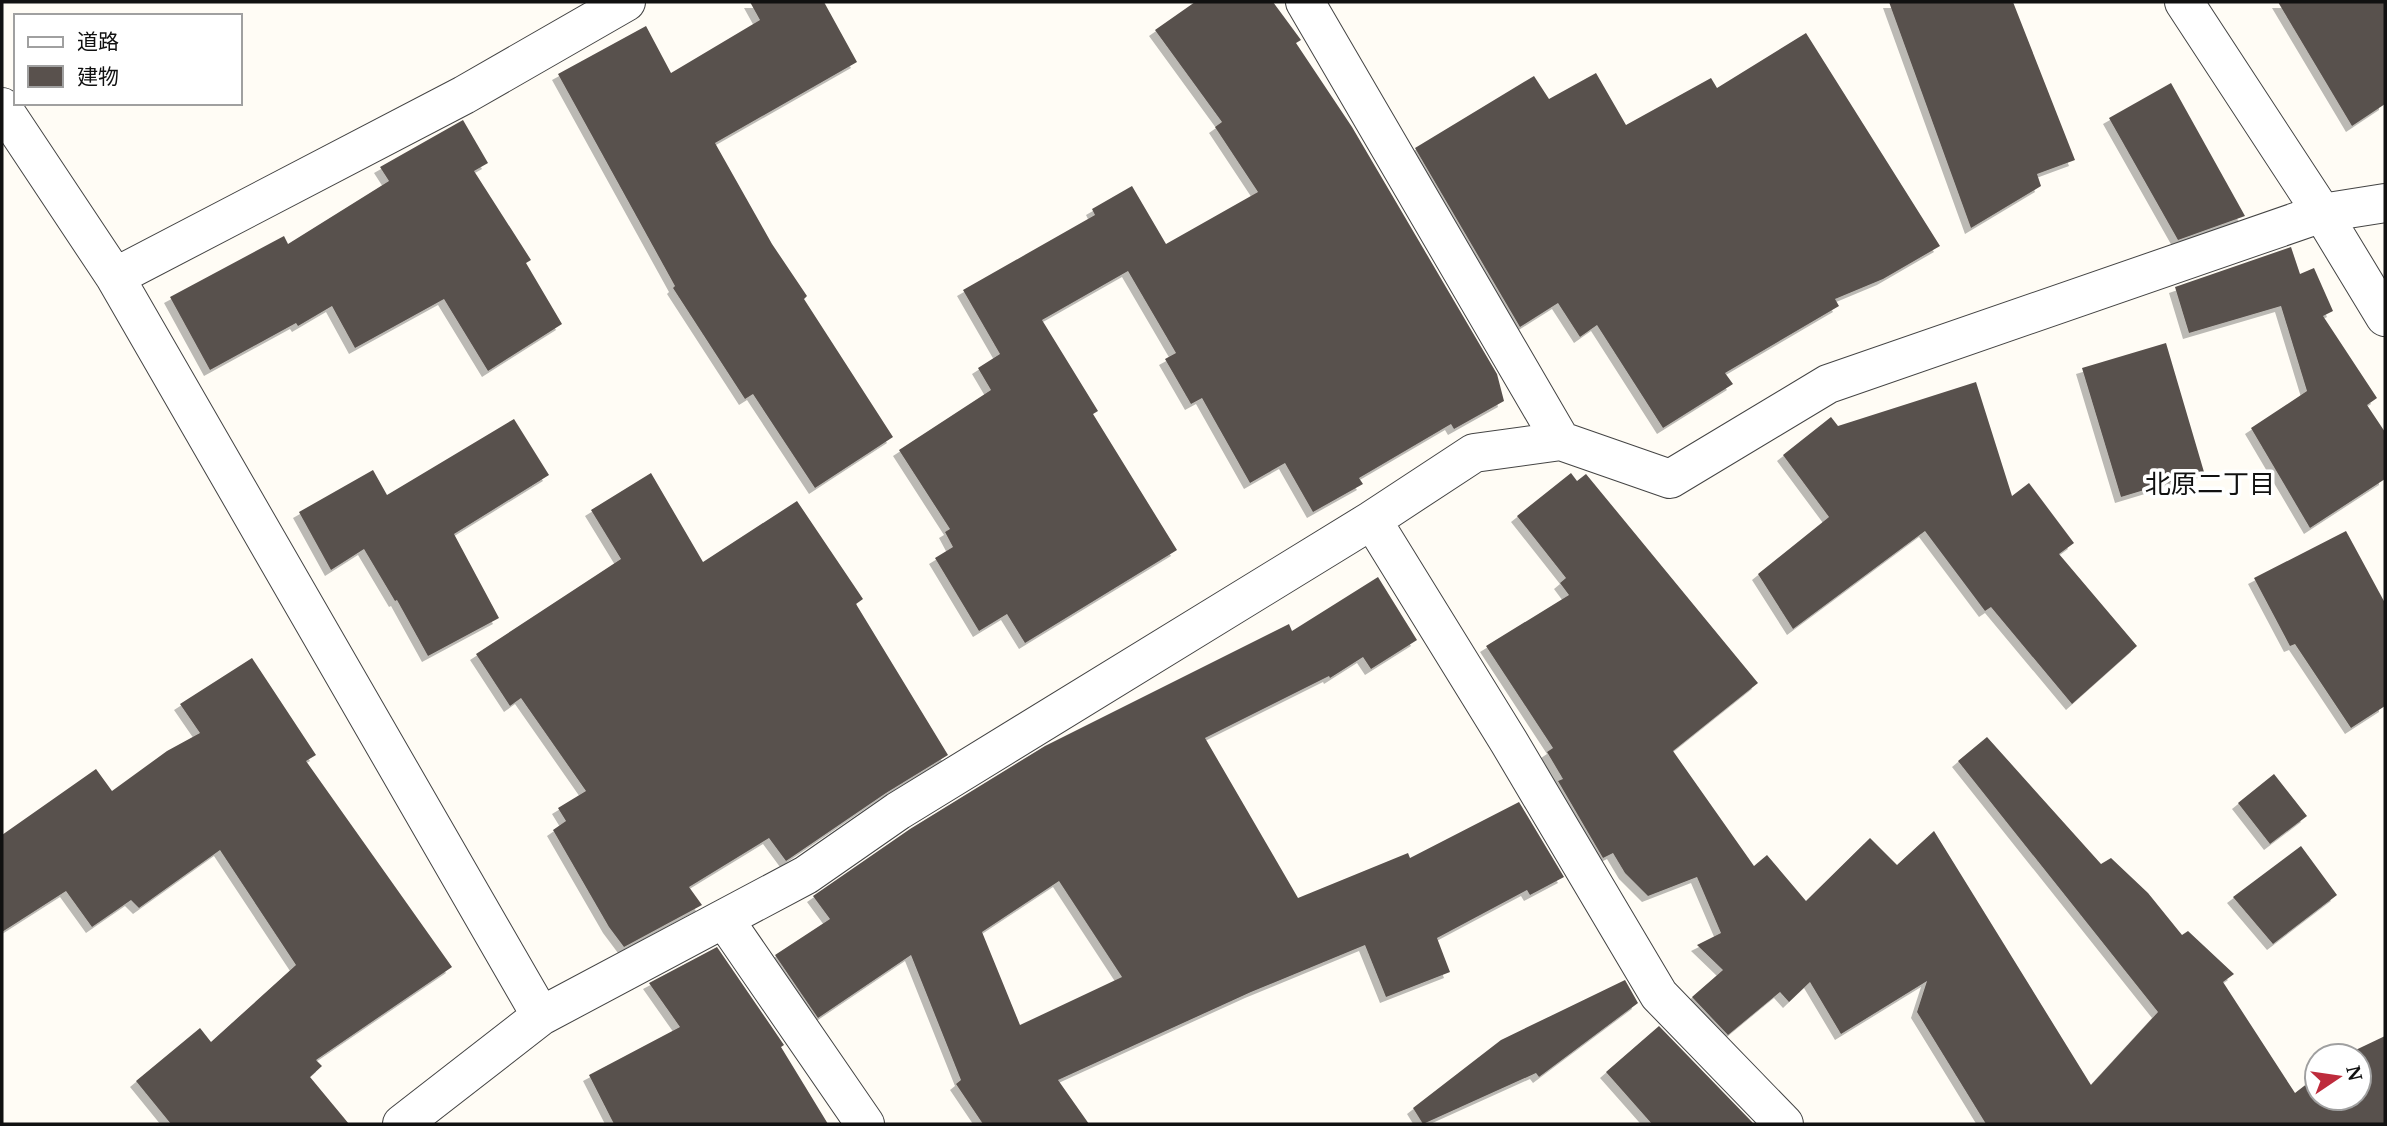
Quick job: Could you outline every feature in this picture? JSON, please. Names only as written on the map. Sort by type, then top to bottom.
[{"type":"street","points":[[115,277],[464,95],[626,2]]},
{"type":"street","points":[[1305,2],[1561,441]]},
{"type":"street","points":[[2184,2],[2322,212],[2385,317]]},
{"type":"street","points":[[2,107],[115,277],[541,1016]]},
{"type":"street","points":[[402,1124],[541,1016],[806,875],[898,811],[1372,520],[1474,453],[1561,441],[1670,479],[1828,384],[2322,212],[2385,204]]},
{"type":"street","points":[[1372,520],[1509,741],[1659,995],[1784,1124]]},
{"type":"street","points":[[724,919],[865,1124]]},
{"type":"building","points":[[750,2],[824,2],[857,62],[715,143],[772,244],[807,296],[804,299],[893,437],[815,488],[753,394],[745,399],[673,288],[675,286],[558,74],[646,26],[671,73],[760,20]]},
{"type":"building","points":[[1195,2],[1273,2],[1301,40],[1296,43],[1352,127],[1497,374],[1504,401],[1454,429],[1451,424],[1359,478],[1363,484],[1313,512],[1285,463],[1250,483],[1202,398],[1191,404],[1165,359],[1176,353],[1128,271],[1042,320],[1098,411],[1093,414],[1177,550],[1025,643],[1007,614],[979,631],[935,558],[953,547],[945,532],[950,529],[899,450],[991,390],[978,368],[1000,354],[963,290],[1095,215],[1092,209],[1132,186],[1166,244],[1258,192],[1215,127],[1222,122],[1155,30]]},
{"type":"building","points":[[1889,2],[2013,2],[2075,160],[2037,174],[2041,186],[1971,228]]},
{"type":"building","points":[[2278,2],[2385,2],[2385,104],[2352,126]]},
{"type":"building","points":[[1806,33],[1940,246],[1883,279],[1835,299],[1839,306],[1725,373],[1733,384],[1663,428],[1597,325],[1580,337],[1558,303],[1520,327],[1415,148],[1534,76],[1549,99],[1596,73],[1626,125],[1711,78],[1717,88]]},
{"type":"building","points":[[2171,83],[2245,216],[2178,240],[2109,118]]},
{"type":"building","points":[[463,120],[488,163],[474,171],[531,260],[526,263],[562,324],[488,371],[444,299],[355,348],[332,306],[210,370],[170,297],[284,236],[288,244],[389,181],[380,167]]},
{"type":"building","points":[[2291,247],[2300,274],[2314,268],[2333,311],[2323,316],[2377,398],[2367,405],[2385,432],[2385,479],[2310,528],[2251,428],[2307,391],[2281,306],[2189,333],[2175,287]]},
{"type":"building","points":[[2166,343],[2204,472],[2121,497],[2082,368]]},
{"type":"building","points":[[1976,382],[2012,496],[2029,483],[2074,543],[2059,554],[2137,646],[2072,704],[1991,607],[1985,611],[1925,531],[1793,629],[1758,574],[1829,517],[1783,455],[1831,417],[1838,426]]},
{"type":"building","points":[[514,419],[549,475],[454,534],[499,618],[428,656],[397,600],[395,601],[364,549],[331,570],[299,512],[373,470],[387,495]]},
{"type":"building","points":[[651,473],[703,562],[797,501],[863,599],[856,604],[948,755],[886,793],[786,861],[769,838],[689,887],[702,905],[624,947],[609,927],[553,830],[566,821],[558,808],[586,791],[521,698],[510,706],[476,654],[621,559],[591,510]]},
{"type":"building","points":[[1571,473],[1577,481],[1586,474],[1758,683],[1673,751],[1754,866],[1767,855],[1806,901],[1870,838],[1897,865],[1934,831],[2091,1085],[2158,1012],[1958,761],[1987,737],[2101,864],[2111,858],[2148,893],[2182,935],[2188,931],[2234,974],[2223,982],[2295,1093],[2303,1087],[2303,1112],[2373,1112],[2372,1042],[2385,1036],[2385,1124],[1986,1124],[1917,1012],[1927,981],[1841,1034],[1810,982],[1789,1002],[1780,992],[1728,1035],[1692,997],[1723,970],[1697,945],[1721,933],[1697,877],[1648,896],[1625,873],[1613,853],[1603,858],[1558,781],[1563,779],[1547,752],[1553,748],[1486,646],[1569,595],[1560,583],[1566,578],[1517,516]]},
{"type":"building","points":[[2346,531],[2385,603],[2385,706],[2351,728],[2295,644],[2290,646],[2254,578]]},
{"type":"building","points":[[1378,577],[1417,640],[1371,669],[1363,657],[1330,678],[1329,676],[1205,738],[1298,898],[1408,853],[1410,858],[1519,802],[1564,877],[1530,895],[1527,890],[1437,938],[1450,972],[1386,997],[1365,945],[1251,992],[1058,1080],[1089,1124],[983,1124],[956,1084],[961,1080],[911,955],[818,1018],[775,955],[830,919],[813,896],[910,829],[1045,746],[1289,624],[1292,631]],"holes":[[[1059,881],[1122,977],[1020,1025],[982,932]]]},
{"type":"building","points":[[252,658],[316,755],[306,761],[452,967],[316,1060],[322,1066],[310,1077],[349,1124],[171,1124],[136,1081],[200,1028],[211,1042],[296,965],[220,850],[139,908],[131,900],[92,927],[66,891],[2,932],[2,835],[96,769],[112,791],[167,751],[200,733],[180,704]]},
{"type":"building","points":[[2274,774],[2307,816],[2270,844],[2238,803]]},
{"type":"building","points":[[2301,846],[2337,895],[2273,944],[2233,897]]},
{"type":"building","points":[[717,947],[784,1045],[781,1047],[828,1124],[614,1124],[589,1075],[680,1027],[649,983]]},
{"type":"building","points":[[1625,980],[1638,1003],[1539,1077],[1536,1073],[1423,1124],[1413,1108],[1501,1040]]},
{"type":"building","points":[[1659,1026],[1754,1124],[1652,1124],[1606,1072]]},
{"type":"district","name":"北原二丁目","points":[[2210,483]]}]
